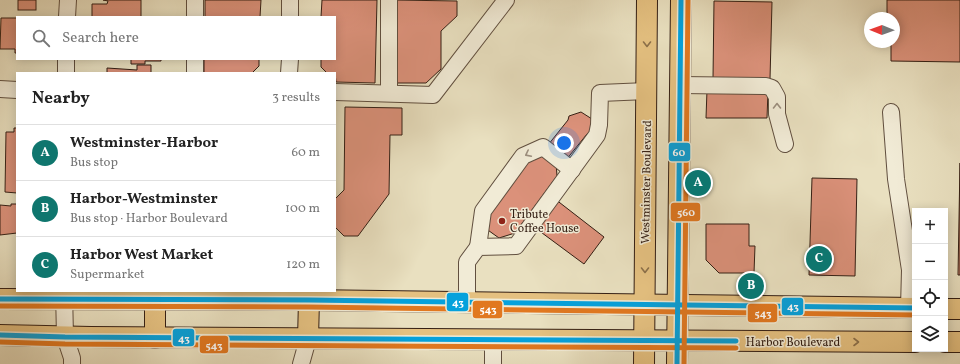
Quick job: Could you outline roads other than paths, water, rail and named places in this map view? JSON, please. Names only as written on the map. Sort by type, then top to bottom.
[{"type":"main road","name":"Westminster Boulevard","points":[[644,364],[647,0]]},
{"type":"main road","points":[[677,364],[681,0]]},
{"type":"main road","points":[[0,299],[65,295],[309,296],[467,302],[912,308]]},
{"type":"main road","points":[[155,295],[155,338]]},
{"type":"main road","points":[[308,339],[309,296]]},
{"type":"main road","points":[[948,309],[960,309]]},
{"type":"main road","name":"Harbor Boulevard","points":[[0,335],[155,338],[912,342]]},
{"type":"main road","points":[[948,342],[960,342]]},
{"type":"street","points":[[67,16],[68,0]]},
{"type":"street","points":[[195,16],[196,0]]},
{"type":"street","points":[[290,0],[290,16]]},
{"type":"street","points":[[389,0],[389,93]]},
{"type":"street","points":[[336,92],[433,95],[506,0]]},
{"type":"street","points":[[66,60],[66,72]]},
{"type":"street","points":[[195,60],[195,72]]},
{"type":"street","points":[[289,72],[290,60]]},
{"type":"street","points":[[680,85],[766,86],[772,88],[775,92],[777,114],[785,144]]},
{"type":"street","points":[[0,89],[16,90]]},
{"type":"street","points":[[478,247],[516,246],[597,135],[599,125],[600,93],[647,91]]},
{"type":"street","points":[[891,112],[896,179],[910,270],[912,308]]},
{"type":"street","points":[[467,302],[467,262],[478,247],[483,211],[523,156],[543,147],[572,170]]},
{"type":"street","points":[[65,295],[65,337],[72,358],[72,364]]},
{"type":"street","points":[[301,364],[308,339]]},
{"type":"street","points":[[493,340],[493,364]]},
{"type":"place","name":"Westminster-Harbor","points":[[698,183]]},
{"type":"place","name":"Tribute Coffee House","points":[[502,221]]},
{"type":"place","name":"Harbor West Market","points":[[819,259]]},
{"type":"place","name":"Harbor-Westminster","points":[[751,286]]}]
